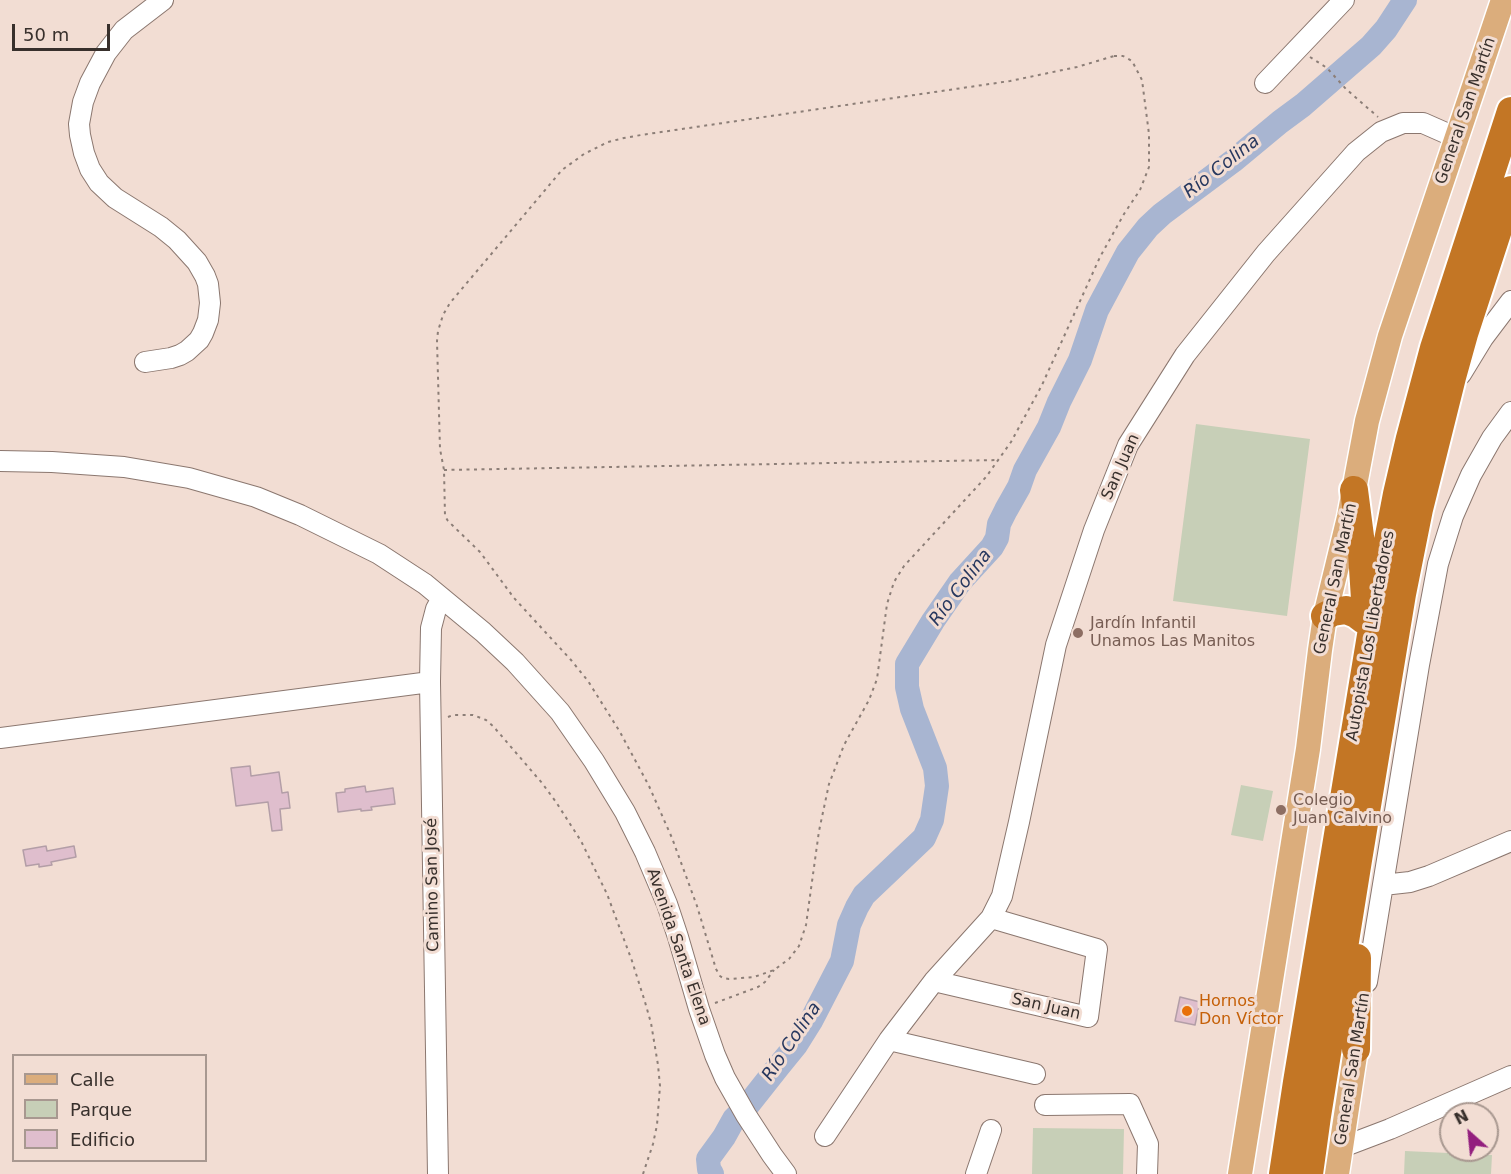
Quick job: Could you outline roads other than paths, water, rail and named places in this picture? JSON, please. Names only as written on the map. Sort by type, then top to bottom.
[{"type":"highway","name":"Autopista Los Libertadores","points":[[1283,1174],[1385,549],[1422,393],[1451,294],[1511,111]]},
{"type":"highway","name":"Autopista Los Libertadores","points":[[1309,1174],[1408,561],[1419,508],[1464,334],[1511,190]]},
{"type":"highway","points":[[1354,490],[1363,563],[1365,672]]},
{"type":"highway","points":[[1325,616],[1346,610],[1364,620]]},
{"type":"highway","points":[[1356,1049],[1358,860]]},
{"type":"main road","name":"General San Martín","points":[[1240,1174],[1306,760],[1325,616],[1354,490],[1367,421],[1383,360],[1503,0]]},
{"type":"main road","name":"General San Martín","points":[[1337,1174],[1356,1049]]},
{"type":"street","points":[[145,362],[180,355],[199,340],[208,320],[210,303],[208,284],[197,262],[177,240],[115,198],[99,183],[84,153],[80,124],[83,102],[105,53],[124,30],[163,0]]},
{"type":"street","points":[[1265,83],[1344,0]]},
{"type":"street","name":"San Juan","points":[[825,1136],[889,1040],[934,981],[991,918],[1002,896],[1056,645],[1094,530],[1128,445],[1185,355],[1266,253],[1356,152],[1381,132],[1403,123],[1423,123],[1457,138]]},
{"type":"street","points":[[1441,420],[1460,375],[1511,301]]},
{"type":"street","name":"General San Martín","points":[[1356,1049],[1419,665],[1440,555],[1453,516],[1471,475],[1492,438],[1511,412]]},
{"type":"street","name":"Avenida Santa Elena","points":[[0,461],[70,462],[124,467],[223,486],[322,525],[379,554],[425,584],[483,632],[538,686],[577,736],[610,786],[635,832],[663,895],[706,1031],[725,1078],[746,1115],[786,1174]]},
{"type":"street","name":"Camino San José","points":[[438,1174],[430,682],[431,628],[436,609],[442,598]]},
{"type":"street","points":[[0,738],[430,682]]},
{"type":"street","points":[[1383,885],[1410,882],[1430,876],[1511,841]]},
{"type":"street","name":"San Juan","points":[[934,981],[1088,1017],[1097,949],[991,918]]},
{"type":"street","points":[[889,1040],[1035,1074]]},
{"type":"street","points":[[1340,1148],[1390,1129],[1511,1076]]},
{"type":"street","points":[[1045,1105],[1130,1104],[1148,1144],[1147,1174]]},
{"type":"street","points":[[976,1174],[991,1130]]},
{"type":"waterway","name":"Río Colina","points":[[712,1174],[708,1159],[734,1119],[796,1045],[811,1021],[842,961],[849,925],[864,895],[924,838],[932,820],[937,786],[935,768],[912,709],[907,687],[907,664],[960,582],[992,547],[997,538],[999,524],[1049,427],[1080,360],[1097,310],[1128,252],[1162,214],[1303,105],[1371,46],[1386,29],[1405,0]]},
{"type":"place","name":"Jardín Infantil Unamos Las Manitos","points":[[1078,633]]},
{"type":"place","name":"Colegio Juan Calvino","points":[[1281,810]]},
{"type":"place","name":"Hornos Don Víctor","points":[[1187,1011]]}]
